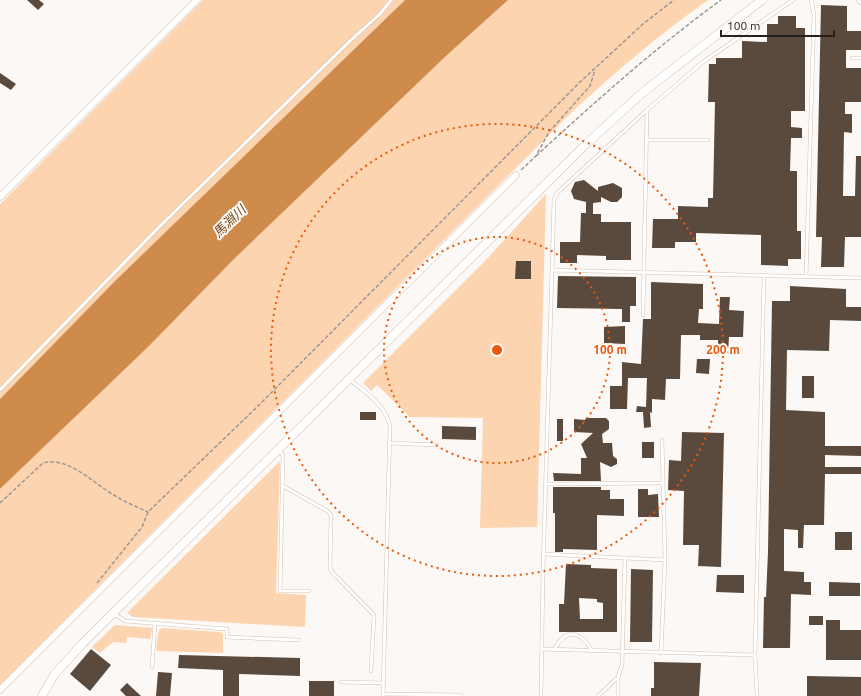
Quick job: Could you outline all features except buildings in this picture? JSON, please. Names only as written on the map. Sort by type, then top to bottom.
[{"type":"street","points":[[0,197],[197,0]]},
{"type":"street","points":[[42,696],[54,675],[67,659],[583,147],[642,93],[762,0]]},
{"type":"street","points":[[0,690],[516,175]]},
{"type":"lane","points":[[0,390],[159,227],[352,39],[370,24],[391,0]]},
{"type":"lane","points":[[541,696],[554,200],[557,193],[647,110],[703,62],[793,0]]},
{"type":"lane","points":[[806,277],[814,15],[811,0]]},
{"type":"lane","points":[[858,0],[861,3]]},
{"type":"lane","points":[[852,58],[861,58]]},
{"type":"lane","points":[[643,315],[642,272],[647,110]]},
{"type":"lane","points":[[646,140],[708,140]]},
{"type":"lane","points":[[552,270],[861,278]]},
{"type":"lane","points":[[757,696],[755,656],[764,276]]},
{"type":"lane","points":[[349,378],[380,405],[387,415],[390,426],[383,695],[461,695]]},
{"type":"lane","points":[[661,653],[665,560],[662,440]]},
{"type":"lane","points":[[390,443],[437,445]]},
{"type":"lane","points":[[277,450],[283,455],[280,591],[309,591]]},
{"type":"lane","points":[[546,484],[663,483]]},
{"type":"lane","points":[[283,486],[329,512],[331,516],[330,568],[332,572],[374,615],[371,671]]},
{"type":"lane","points":[[544,554],[665,560]]},
{"type":"lane","points":[[618,696],[618,676],[622,665],[625,558]]},
{"type":"lane","points":[[113,613],[125,621],[227,629],[227,637],[298,640]]},
{"type":"lane","points":[[152,667],[155,623]]},
{"type":"lane","points":[[554,650],[564,636],[572,634],[580,635],[586,640],[592,651]]},
{"type":"lane","points":[[542,649],[755,656]]},
{"type":"lane","points":[[598,696],[618,676]]},
{"type":"lane","points":[[341,682],[384,683]]},
{"type":"path","points":[[93,588],[142,527],[148,512],[258,406],[513,149],[596,68],[643,24],[674,0]]},
{"type":"path","points":[[516,175],[621,78],[721,0]]},
{"type":"path","points":[[536,156],[549,132],[590,86],[596,68]]},
{"type":"path","points":[[0,503],[43,463],[52,460],[66,464],[114,496],[148,512]]},
{"type":"shaded area","points":[[203,0],[405,0],[115,281],[0,399],[0,204]]},
{"type":"shaded area","points":[[508,0],[708,0],[638,54],[572,112],[0,685],[0,489],[149,346],[234,259],[446,56]]},
{"type":"shaded area","points":[[546,194],[537,527],[480,528],[483,418],[410,417],[377,385],[371,391],[363,383],[485,261]]},
{"type":"shaded area","points":[[280,461],[276,593],[306,595],[305,627],[133,617],[127,613]]},
{"type":"shaded area","points":[[115,625],[152,628],[150,639],[127,637],[126,643],[113,642],[100,653],[92,647]]},
{"type":"shaded area","points":[[162,628],[220,632],[223,634],[223,653],[157,651],[156,648],[159,630]]},
{"type":"water","name":"馬淵川","points":[[405,0],[508,0],[446,56],[234,259],[149,346],[0,489],[0,399],[115,281]]}]
